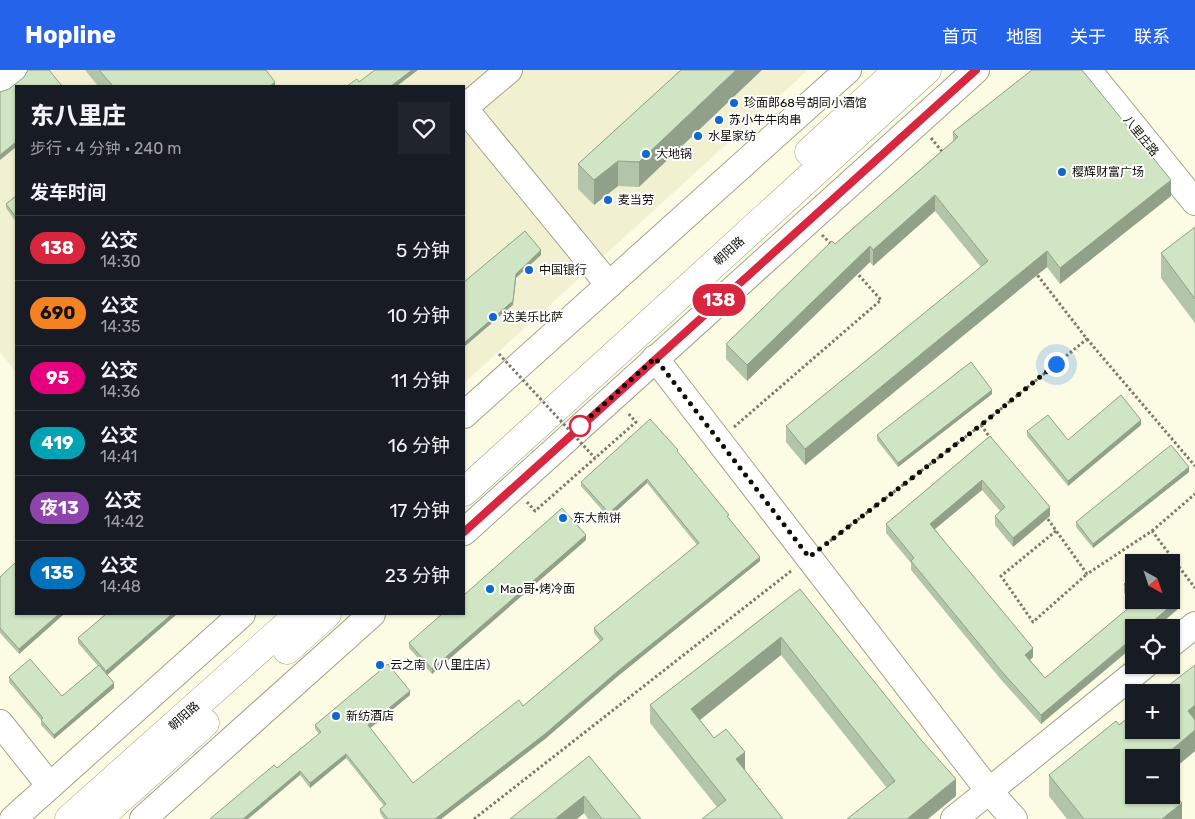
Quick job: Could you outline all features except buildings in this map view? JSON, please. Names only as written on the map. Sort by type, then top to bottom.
[{"type":"highway","name":"朝阳路","points":[[465,466],[615,332],[898,70]]},
{"type":"highway","name":"朝阳路","points":[[465,491],[928,70]]},
{"type":"highway","name":"朝阳路","points":[[69,819],[298,615]]},
{"type":"highway","name":"朝阳路","points":[[98,819],[326,615]]},
{"type":"street","points":[[0,82],[15,70]]},
{"type":"street","points":[[509,70],[468,104],[613,280]]},
{"type":"street","points":[[465,414],[848,70]]},
{"type":"street","points":[[465,531],[976,70]]},
{"type":"street","name":"八里庄路","points":[[1088,70],[1195,202]]},
{"type":"street","points":[[655,358],[989,791],[1014,819]]},
{"type":"street","points":[[13,819],[241,615]]},
{"type":"street","points":[[144,819],[371,615]]},
{"type":"street","points":[[1180,637],[1195,625]]},
{"type":"street","points":[[954,819],[1134,674]]},
{"type":"street","points":[[0,723],[50,786]]},
{"type":"path","points":[[918,121],[948,160]]},
{"type":"path","points":[[809,220],[835,249]]},
{"type":"path","points":[[1033,269],[1087,339],[1195,466]]},
{"type":"path","points":[[719,440],[881,300],[854,271]]},
{"type":"path","points":[[474,819],[981,425],[1087,339]]},
{"type":"path","points":[[499,354],[595,458]]},
{"type":"path","points":[[535,511],[636,422]]},
{"type":"path","points":[[981,425],[992,440]]},
{"type":"path","points":[[1056,531],[1001,576],[1033,622],[1087,574],[1152,531],[1195,494]]},
{"type":"path","points":[[1040,508],[1087,574]]},
{"type":"path","points":[[1152,531],[1195,588]]},
{"type":"shaded area","points":[[0,70],[808,70],[465,382],[465,85],[15,85],[15,371],[0,352]]},
{"type":"bus line","name":"138","points":[[465,531],[976,70]]},
{"type":"place","name":"珍面郎68号胡同小酒馆","points":[[734,103]]},
{"type":"place","name":"苏小牛牛肉串","points":[[719,120]]},
{"type":"place","name":"水星家纺","points":[[698,136]]},
{"type":"place","name":"大地锅","points":[[646,154]]},
{"type":"place","name":"樱辉财富广场","points":[[1062,172]]},
{"type":"place","name":"麦当劳","points":[[608,200]]},
{"type":"place","name":"中国银行","points":[[529,270]]},
{"type":"place","name":"达美乐比萨","points":[[493,317]]},
{"type":"place","name":"东大煎饼","points":[[563,518]]},
{"type":"place","name":"Mao哥·烤冷面","points":[[490,589]]},
{"type":"place","name":"云之南（八里庄店）","points":[[380,665]]},
{"type":"place","name":"新纺酒店","points":[[336,716]]},
{"type":"route","points":[[580,426],[655,358],[809,557],[981,425],[1056,364]]}]
